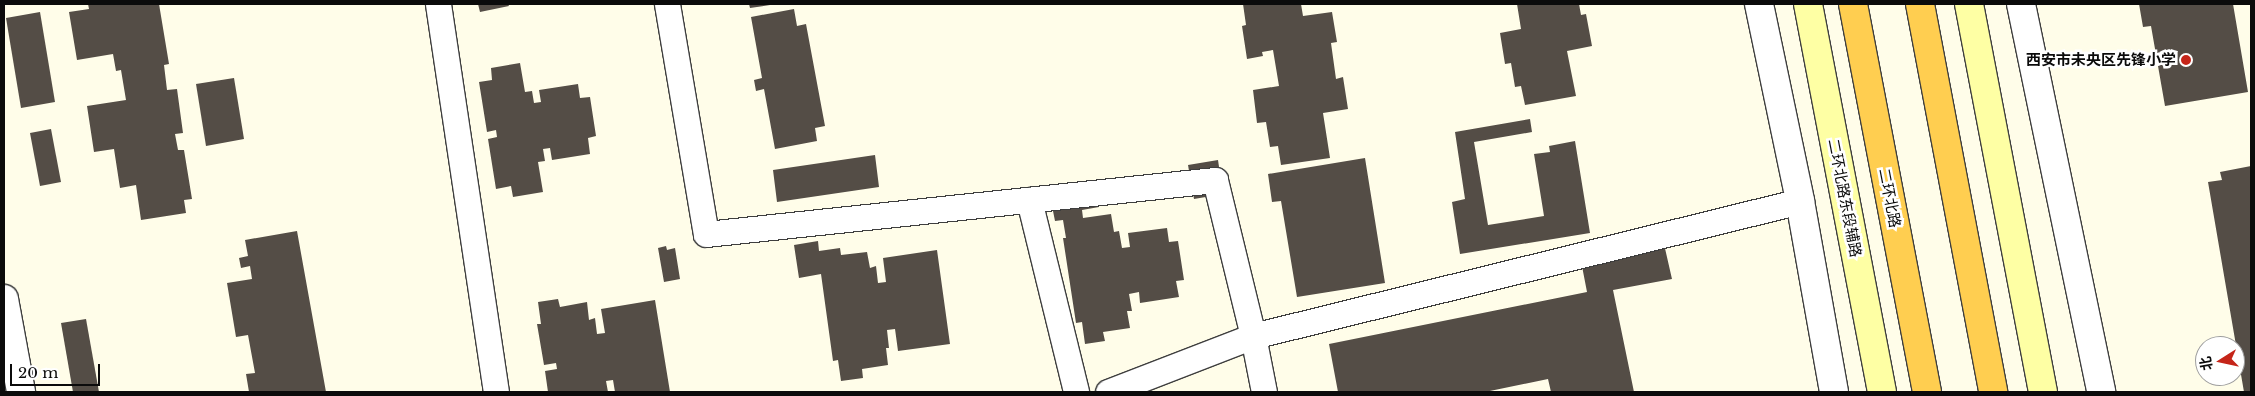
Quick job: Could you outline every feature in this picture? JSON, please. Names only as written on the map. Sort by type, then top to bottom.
[{"type":"highway","name":"二环北路","points":[[1853,4],[1927,392]]},
{"type":"highway","points":[[1920,4],[1993,392]]},
{"type":"main road","name":"二环北路东段辅路","points":[[1808,4],[1882,392]]},
{"type":"main road","points":[[1969,4],[2043,392]]},
{"type":"street","points":[[438,4],[496,392]]},
{"type":"street","points":[[667,4],[706,234],[1215,180],[1253,336],[1264,392]]},
{"type":"street","points":[[1759,4],[1800,201],[1834,392]]},
{"type":"street","points":[[2021,4],[2102,392]]},
{"type":"street","points":[[1029,200],[1076,392]]},
{"type":"street","points":[[1108,392],[1253,336],[1800,201]]},
{"type":"street","points":[[4,299],[21,392]]},
{"type":"building","points":[[88,4],[159,4],[169,64],[164,65],[167,90],[177,89],[183,133],[175,134],[178,150],[184,150],[192,199],[184,200],[186,213],[141,220],[136,185],[120,188],[114,149],[94,152],[87,106],[126,100],[121,70],[116,71],[113,54],[77,60],[69,12],[89,9]]},
{"type":"building","points":[[478,4],[508,4],[509,6],[480,12]]},
{"type":"building","points":[[749,4],[770,4],[770,5],[750,8]]},
{"type":"building","points":[[1243,4],[1301,4],[1303,16],[1332,12],[1337,42],[1331,43],[1336,79],[1343,77],[1348,109],[1323,113],[1330,158],[1281,165],[1278,146],[1270,147],[1266,122],[1257,123],[1253,90],[1279,86],[1273,50],[1262,52],[1263,56],[1247,59],[1242,26],[1246,25]]},
{"type":"building","points":[[1517,4],[1579,4],[1581,15],[1586,14],[1592,46],[1567,51],[1576,96],[1525,105],[1521,86],[1515,87],[1511,63],[1505,64],[1500,33],[1521,29]]},
{"type":"building","points":[[2139,4],[2233,4],[2248,92],[2165,106],[2151,26],[2143,27]]},
{"type":"building","points":[[794,9],[797,26],[806,24],[825,126],[815,128],[817,141],[775,149],[764,89],[756,91],[754,80],[762,78],[751,17]]},
{"type":"building","points":[[40,12],[55,102],[21,108],[6,18]]},
{"type":"building","points":[[520,63],[525,92],[532,91],[534,103],[541,102],[539,90],[578,84],[580,98],[590,97],[596,136],[588,138],[590,154],[552,160],[550,148],[543,149],[545,161],[538,162],[543,192],[513,197],[511,186],[496,189],[488,139],[497,137],[496,130],[487,132],[479,82],[492,80],[491,68]]},
{"type":"building","points":[[234,78],[244,139],[206,146],[196,84]]},
{"type":"building","points":[[1530,119],[1532,132],[1474,142],[1488,225],[1544,216],[1534,154],[1550,152],[1549,146],[1575,141],[1590,233],[1460,254],[1452,202],[1465,199],[1455,132]]},
{"type":"building","points":[[51,129],[61,182],[40,186],[30,133]]},
{"type":"building","points":[[875,155],[879,187],[777,202],[773,170]]},
{"type":"building","points":[[1365,158],[1385,283],[1297,297],[1281,201],[1272,202],[1268,174]]},
{"type":"building","points":[[1218,160],[1223,194],[1194,199],[1188,165]]},
{"type":"building","points":[[2251,166],[2251,392],[2244,392],[2245,336],[2234,336],[2208,182],[2222,180],[2220,172]]},
{"type":"building","points":[[1097,190],[1099,207],[1082,210],[1083,218],[1111,214],[1114,232],[1119,231],[1122,248],[1130,247],[1128,233],[1167,228],[1169,242],[1178,241],[1184,280],[1176,281],[1179,297],[1140,303],[1139,292],[1129,294],[1132,311],[1127,311],[1130,328],[1103,332],[1105,341],[1085,344],[1082,322],[1076,323],[1063,238],[1066,238],[1063,220],[1055,221],[1053,211],[1070,208],[1068,194]]},
{"type":"building","points":[[297,231],[326,392],[249,392],[246,374],[255,373],[248,335],[236,337],[227,283],[252,279],[250,266],[241,268],[239,258],[248,256],[245,240]]},
{"type":"building","points":[[818,241],[819,251],[840,248],[841,255],[867,252],[870,268],[876,266],[878,283],[886,282],[883,258],[937,250],[950,344],[898,351],[895,329],[887,330],[889,348],[886,348],[888,365],[862,369],[863,378],[841,381],[838,360],[833,361],[821,274],[799,278],[794,245]]},
{"type":"building","points":[[1664,244],[1672,279],[1613,290],[1634,392],[1551,392],[1548,379],[1485,392],[1338,392],[1329,344],[1587,292],[1581,261]]},
{"type":"building","points":[[666,246],[667,250],[675,248],[680,279],[664,282],[658,248]]},
{"type":"building","points":[[558,299],[560,307],[587,302],[589,320],[595,318],[597,334],[605,333],[601,309],[655,300],[670,392],[615,392],[613,380],[606,381],[608,392],[548,392],[545,371],[557,369],[556,363],[544,365],[537,324],[541,324],[538,302]]},
{"type":"building","points":[[86,319],[99,392],[73,392],[61,323]]},
{"type":"place","name":"西安市未央区先锋小学","points":[[2186,60]]}]
